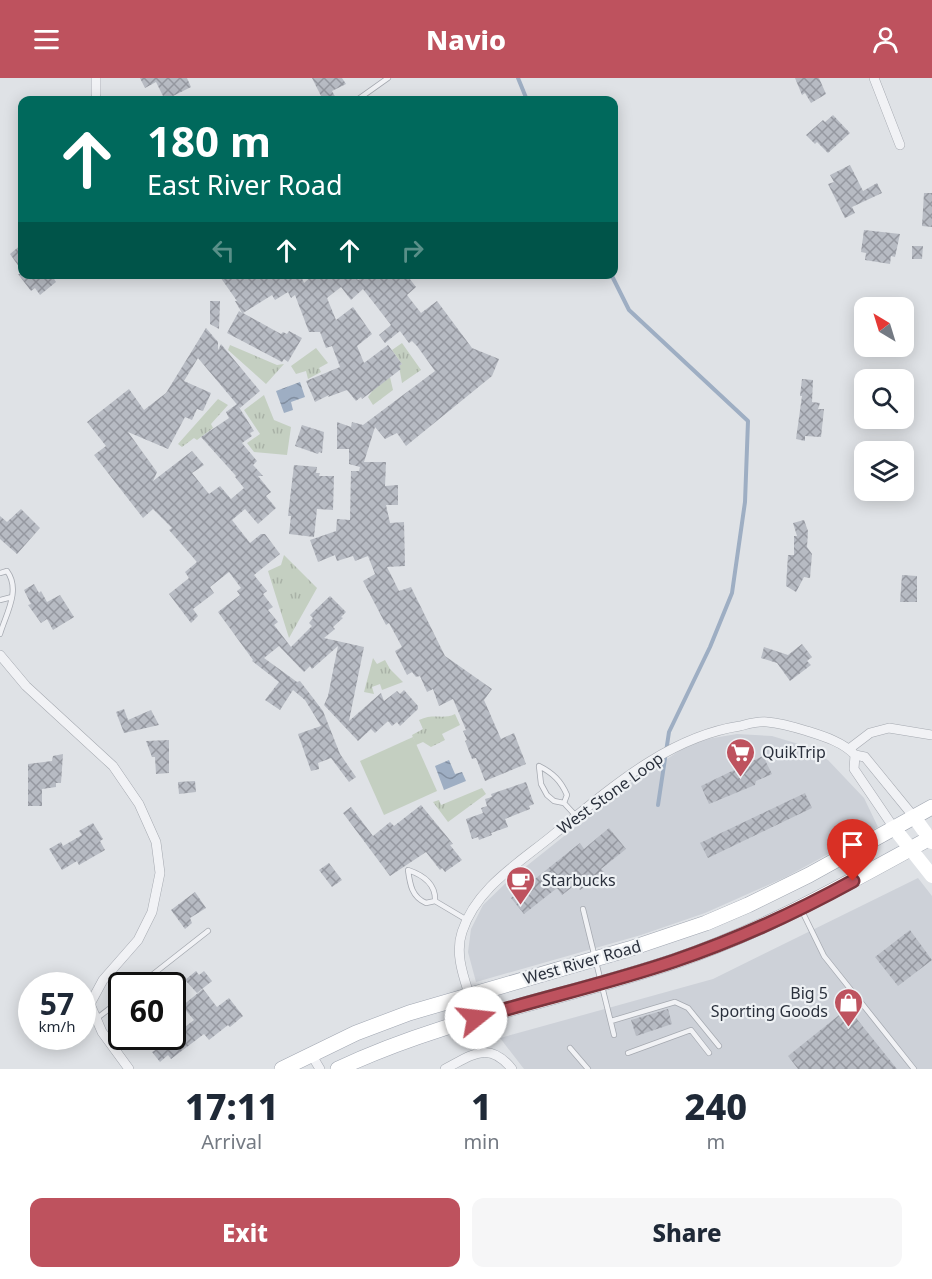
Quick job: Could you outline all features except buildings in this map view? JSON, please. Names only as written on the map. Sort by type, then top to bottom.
[{"type":"main road","name":"West River Road","points":[[282,1069],[382,1022],[667,937],[748,905],[809,875],[932,807]]},
{"type":"main road","points":[[914,817],[931,839]]},
{"type":"main road","points":[[894,828],[932,876]]},
{"type":"main road","name":"West River Road","points":[[338,1069],[398,1044],[458,1023],[675,960],[769,924],[931,839]]},
{"type":"street","points":[[93,96],[96,78]]},
{"type":"street","points":[[874,78],[900,145]]},
{"type":"street","points":[[0,655],[26,686],[112,766],[139,804],[156,842],[160,873],[152,912],[138,940],[103,980],[96,993]]},
{"type":"street","name":"West Stone Loop","points":[[470,994],[460,964],[461,935],[472,909],[485,891],[576,816],[649,762],[691,738],[725,728],[765,722],[821,735],[865,757],[878,770],[914,817]]},
{"type":"street","points":[[894,828],[854,769],[852,752],[870,733],[889,728],[932,735]]},
{"type":"street","points":[[96,1019],[102,1032],[129,1069]]},
{"type":"street","points":[[445,1069],[478,1052],[495,1053],[503,1058],[512,1069]]},
{"type":"street","points":[[311,1054],[320,1069]]},
{"type":"lane","points":[[363,96],[388,78]]},
{"type":"lane","points":[[0,573],[7,570],[12,577],[14,589],[0,634]]},
{"type":"lane","points":[[0,600],[12,597]]},
{"type":"lane","points":[[564,803],[567,795],[562,784],[552,773],[539,766],[541,784],[547,795],[554,801],[564,803],[576,816]]},
{"type":"lane","points":[[435,901],[436,894],[431,885],[422,875],[408,870],[411,888],[416,897],[426,903],[435,901],[467,920]]},
{"type":"lane","points":[[801,908],[824,956],[914,1069]]},
{"type":"lane","points":[[583,909],[614,1035]]},
{"type":"lane","points":[[156,972],[208,931]]},
{"type":"lane","points":[[611,1021],[675,1002],[688,1008],[719,1046]]},
{"type":"lane","points":[[96,1019],[108,1010]]},
{"type":"lane","points":[[628,1053],[691,1030],[709,1053]]},
{"type":"lane","points":[[570,1048],[588,1069]]},
{"type":"shaded area","points":[[737,734],[772,736],[805,746],[828,760],[864,798],[878,827],[786,877],[705,913],[641,935],[476,982],[468,952],[471,929],[483,905],[509,880],[632,782],[679,751],[701,740]]},
{"type":"shaded area","points":[[918,878],[932,896],[932,1069],[524,1069],[500,1038],[713,979]]},
{"type":"green space","points":[[402,343],[421,370],[402,383],[399,366],[402,364],[392,350]]},
{"type":"green space","points":[[230,345],[277,365],[284,364],[266,384],[228,350]]},
{"type":"green space","points":[[316,348],[328,363],[319,368],[321,372],[308,379],[306,371],[296,374],[291,366]]},
{"type":"green space","points":[[390,377],[393,390],[373,405],[368,397],[373,390]]},
{"type":"green space","points":[[264,395],[274,420],[291,427],[287,455],[254,452],[247,443],[260,434],[244,410]]},
{"type":"green space","points":[[218,399],[228,405],[211,424],[213,428],[197,440],[194,438],[182,447],[178,444]]},
{"type":"green space","points":[[284,555],[317,588],[289,638],[268,571],[281,565]]},
{"type":"green space","points":[[373,658],[377,664],[385,660],[390,669],[403,682],[382,690],[380,684],[372,687],[374,694],[364,692]]},
{"type":"green space","points":[[455,714],[460,725],[442,734],[445,740],[431,747],[423,742],[416,745],[412,735],[423,729],[419,720]]},
{"type":"green space","points":[[413,737],[437,791],[384,815],[360,761]]},
{"type":"green space","points":[[482,788],[486,794],[448,822],[433,802],[439,800],[441,805]]},
{"type":"water","points":[[300,382],[305,397],[291,402],[293,410],[284,413],[276,391]]},
{"type":"water","points":[[449,760],[455,774],[462,772],[466,781],[444,790],[435,766]]},
{"type":"waterway","points":[[518,78],[525,96]]},
{"type":"waterway","points":[[614,279],[629,310],[748,421],[745,502],[732,593],[710,647],[669,732],[658,805]]},
{"type":"place","name":"QuikTrip","points":[[741,778]]},
{"type":"place","name":"Starbucks","points":[[521,906]]},
{"type":"place","name":"Big 5 Sporting Goods","points":[[849,1028]]},
{"type":"route","points":[[476,1018],[659,966],[693,954],[769,924],[853,881]]}]
